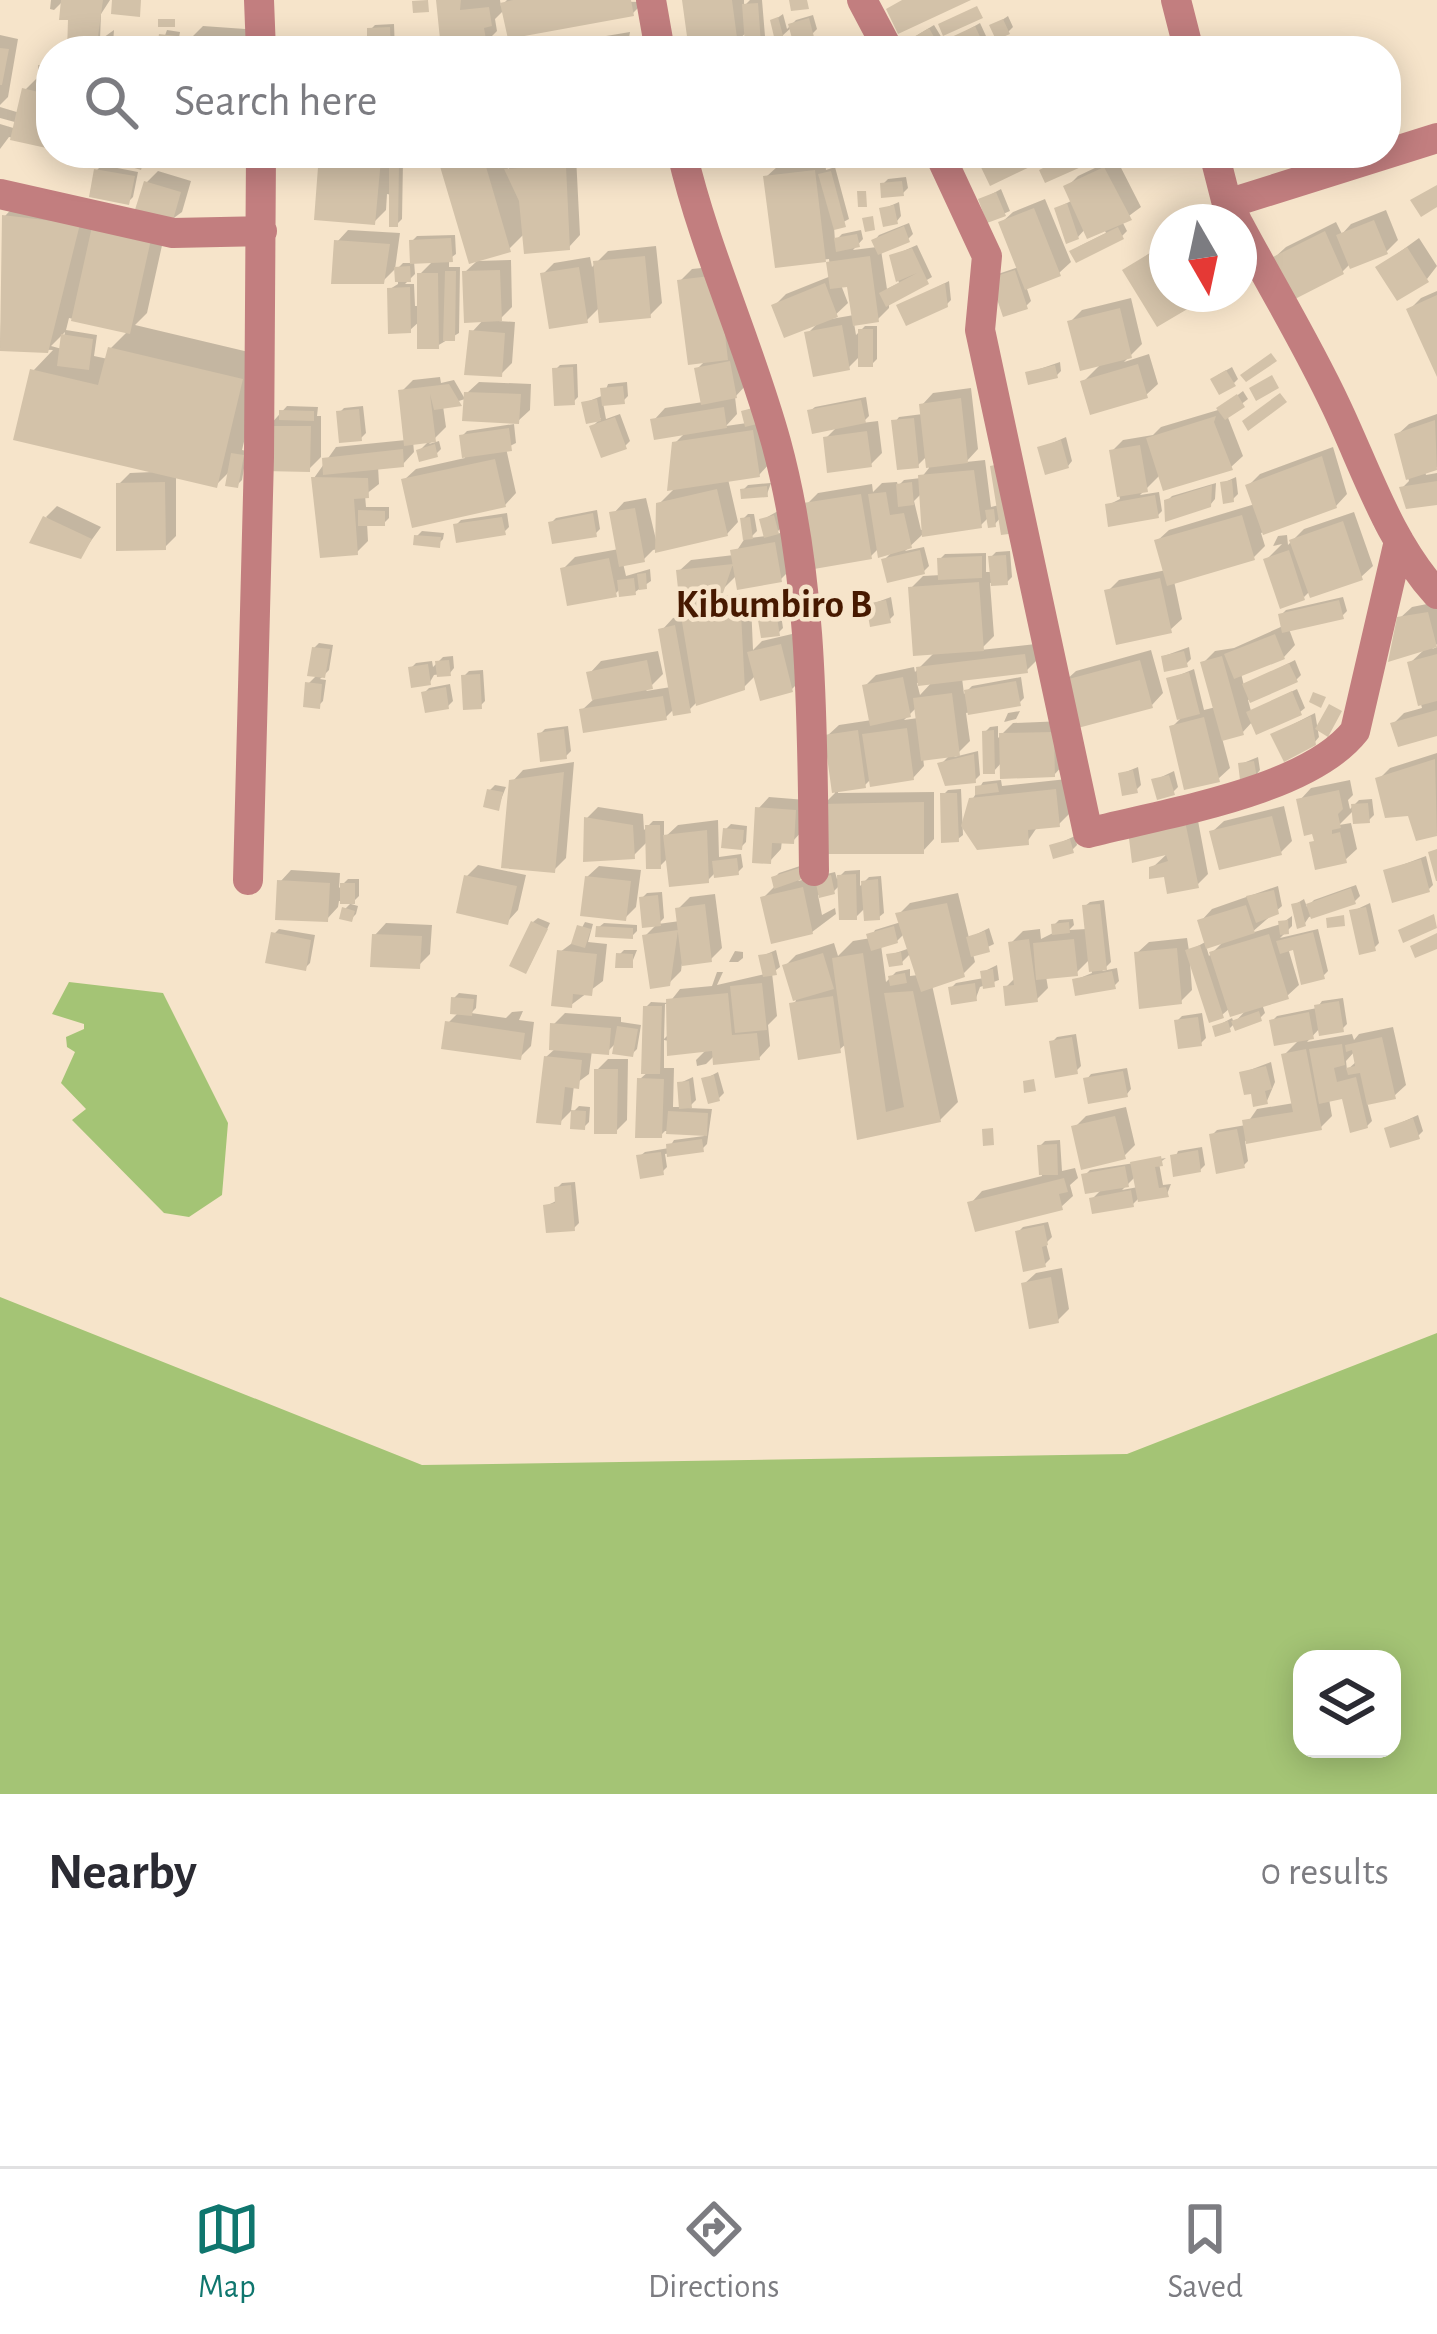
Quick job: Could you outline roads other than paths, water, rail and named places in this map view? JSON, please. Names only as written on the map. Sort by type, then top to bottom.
[{"type":"street","points":[[259,0],[260,36]]},
{"type":"street","points":[[651,0],[657,36]]},
{"type":"street","points":[[862,0],[881,36]]},
{"type":"street","points":[[1176,0],[1185,36]]},
{"type":"street","points":[[1401,152],[1437,138]]},
{"type":"street","points":[[248,880],[261,168]]},
{"type":"street","points":[[686,168],[776,443],[798,550],[811,698],[814,871]]},
{"type":"street","points":[[946,168],[987,256],[980,330],[1088,832],[1295,777],[1340,751],[1355,731],[1399,541]]},
{"type":"street","points":[[1219,168],[1230,204]]},
{"type":"street","points":[[1257,208],[1360,168]]},
{"type":"street","points":[[0,194],[173,233],[262,231]]},
{"type":"street","points":[[1257,259],[1334,401],[1399,541],[1437,594]]},
{"type":"district","name":"Kibumbiro B","points":[[774,605]]}]
